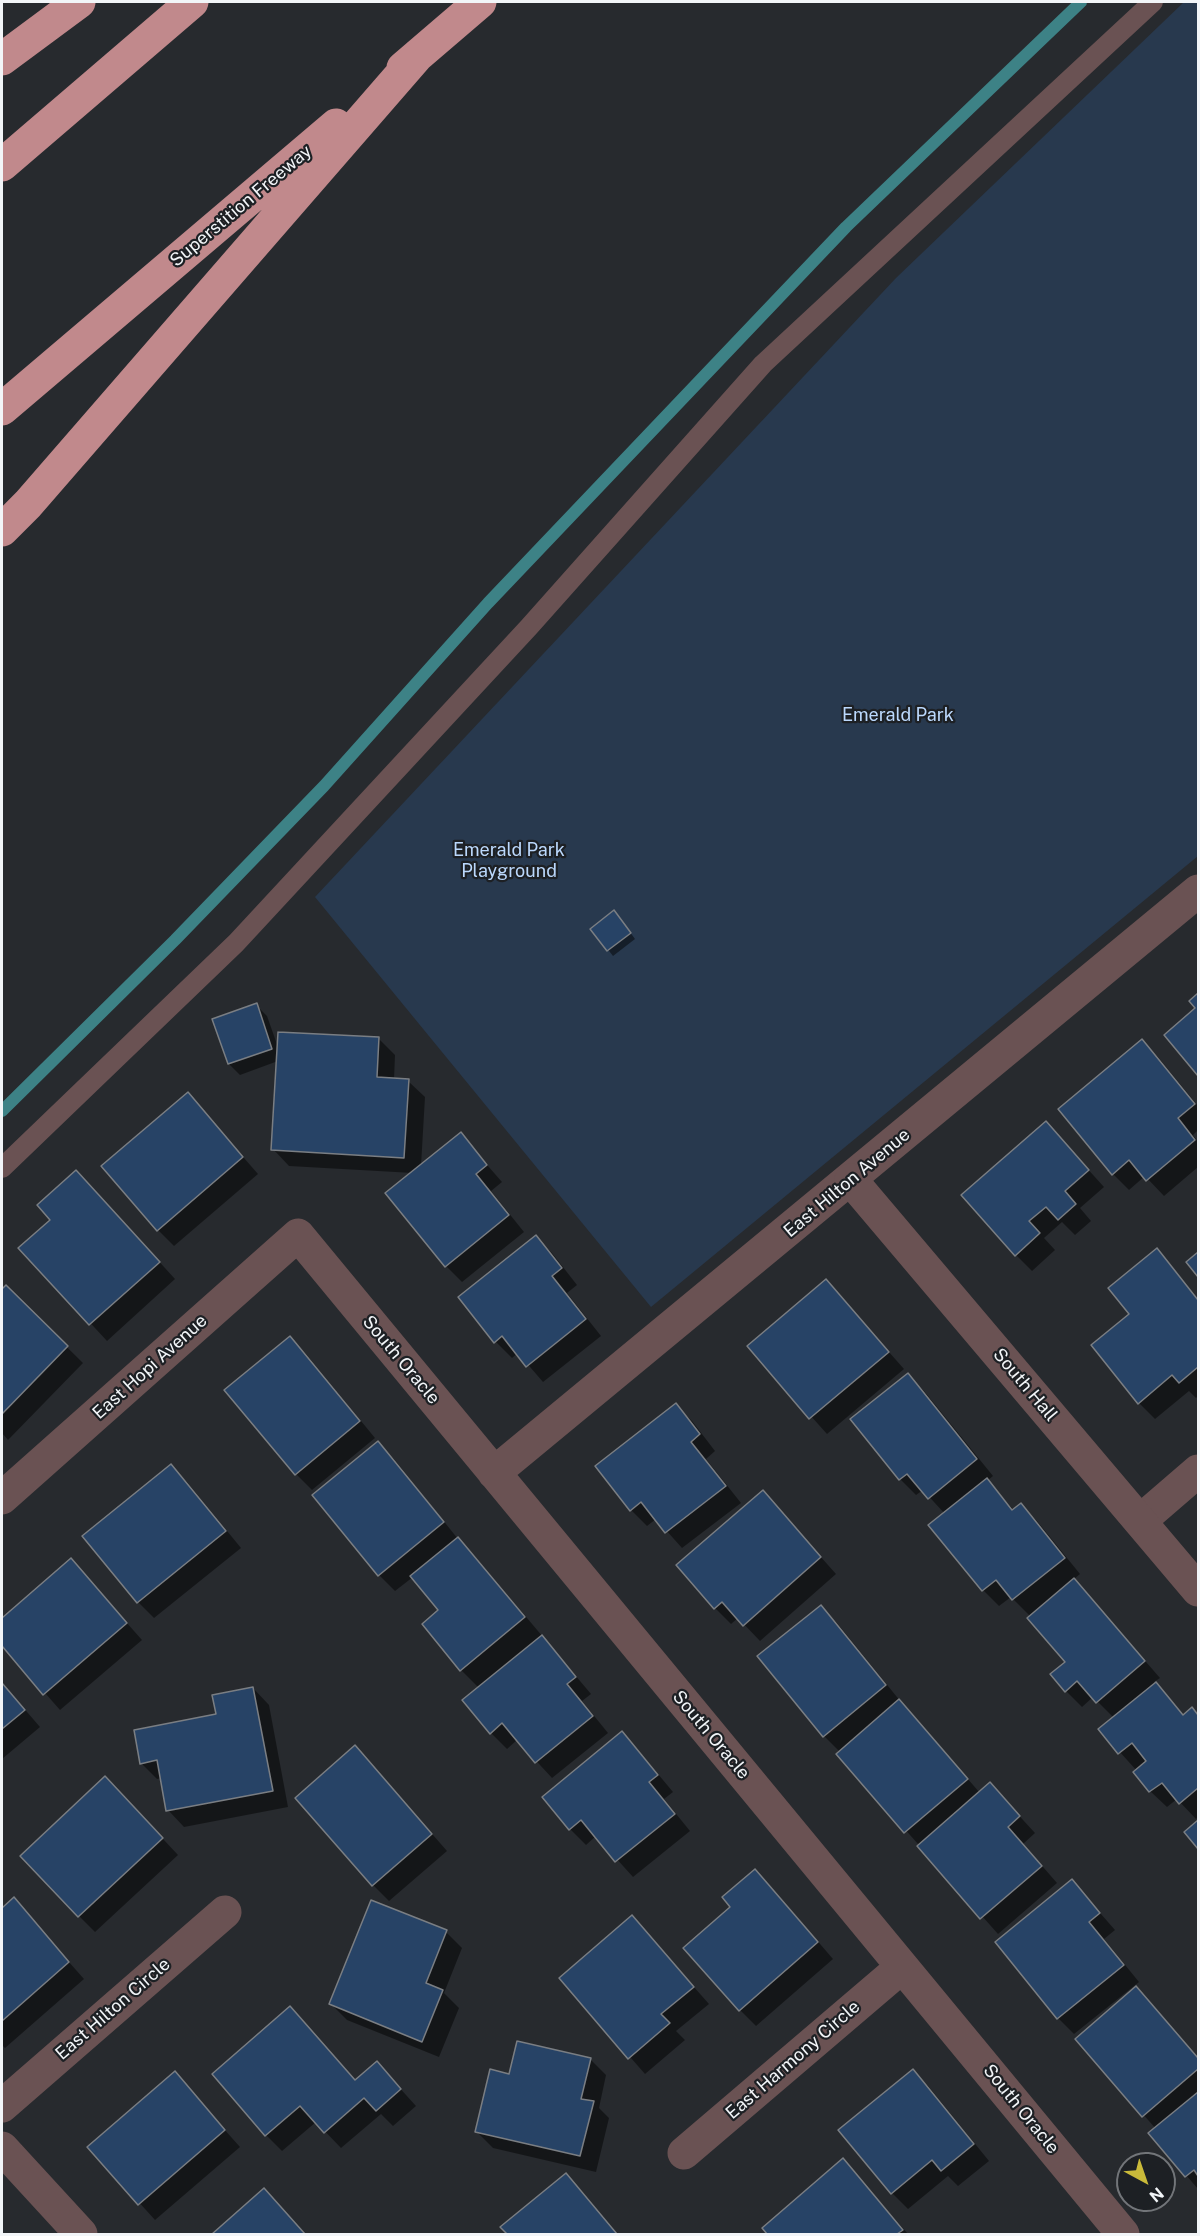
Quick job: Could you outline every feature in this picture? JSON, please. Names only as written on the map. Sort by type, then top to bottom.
[{"type":"highway","points":[[2,59],[79,2]]},
{"type":"highway","points":[[2,165],[192,2]]},
{"type":"highway","name":"Superstition Freeway","points":[[2,409],[480,2]]},
{"type":"highway","points":[[2,530],[28,504],[418,55]]},
{"type":"street","name":"East Hilton Avenue","points":[[494,1473],[1198,891]]},
{"type":"street","name":"South Hall","points":[[851,1180],[1198,1590]]},
{"type":"street","name":"South Oracle","points":[[298,1235],[1123,2235]]},
{"type":"street","name":"East Hopi Avenue","points":[[2,1498],[298,1235]]},
{"type":"street","points":[[1140,1521],[1198,1471]]},
{"type":"street","name":"East Hilton Circle","points":[[2,2106],[225,1912]]},
{"type":"street","name":"East Harmony Circle","points":[[684,2153],[902,1966]]},
{"type":"street","points":[[2,2148],[81,2235]]},
{"type":"lane","points":[[2,1168],[236,943],[529,627],[763,364],[1153,2]]},
{"type":"green space","name":"Emerald Park","points":[[1184,2],[1198,2],[1198,856],[651,1307],[315,897],[896,278]]},
{"type":"building","points":[[614,910],[631,933],[607,951],[590,929]]},
{"type":"building","points":[[1198,993],[1198,1076],[1164,1035],[1195,1008],[1189,1001]]},
{"type":"building","points":[[257,1003],[272,1049],[228,1064],[212,1019]]},
{"type":"building","points":[[278,1032],[379,1037],[377,1077],[409,1079],[404,1158],[271,1150]]},
{"type":"building","points":[[1142,1039],[1195,1104],[1178,1118],[1195,1140],[1146,1181],[1129,1160],[1112,1175],[1058,1109]]},
{"type":"building","points":[[188,1092],[243,1157],[157,1231],[101,1166]]},
{"type":"building","points":[[1046,1121],[1089,1170],[1065,1191],[1076,1204],[1058,1220],[1046,1207],[1029,1221],[1040,1233],[1015,1256],[961,1195]]},
{"type":"building","points":[[461,1132],[487,1165],[476,1174],[509,1215],[445,1267],[385,1193]]},
{"type":"building","points":[[76,1170],[160,1262],[89,1325],[18,1248],[50,1220],[37,1205]]},
{"type":"building","points":[[536,1235],[562,1268],[552,1276],[586,1319],[526,1367],[502,1336],[494,1343],[458,1297]]},
{"type":"building","points":[[1157,1248],[1198,1300],[1198,1367],[1179,1383],[1172,1375],[1138,1404],[1091,1345],[1129,1314],[1108,1288]]},
{"type":"building","points":[[1198,1252],[1198,1277],[1186,1262]]},
{"type":"building","points":[[826,1279],[889,1352],[809,1419],[747,1346]]},
{"type":"building","points":[[6,1285],[68,1346],[2,1414],[2,1289]]},
{"type":"building","points":[[290,1336],[360,1421],[295,1475],[224,1390]]},
{"type":"building","points":[[908,1373],[977,1459],[928,1499],[907,1474],[899,1480],[850,1419]]},
{"type":"building","points":[[676,1403],[700,1434],[691,1442],[726,1486],[665,1533],[641,1502],[630,1511],[595,1466]]},
{"type":"building","points":[[378,1441],[444,1522],[378,1576],[312,1495]]},
{"type":"building","points":[[171,1464],[226,1531],[137,1603],[82,1536]]},
{"type":"building","points":[[987,1478],[1012,1510],[1021,1503],[1065,1558],[1012,1600],[996,1580],[982,1591],[928,1525]]},
{"type":"building","points":[[763,1490],[821,1557],[743,1626],[722,1602],[714,1609],[676,1565]]},
{"type":"building","points":[[458,1537],[525,1617],[460,1671],[422,1624],[438,1610],[410,1576]]},
{"type":"building","points":[[71,1558],[127,1623],[43,1695],[2,1646],[2,1618]]},
{"type":"building","points":[[1074,1578],[1145,1661],[1096,1703],[1077,1681],[1065,1692],[1050,1674],[1065,1662],[1027,1618]]},
{"type":"building","points":[[821,1605],[886,1685],[823,1737],[757,1656]]},
{"type":"building","points":[[542,1635],[576,1677],[567,1684],[593,1716],[535,1763],[502,1723],[490,1734],[462,1700]]},
{"type":"building","points":[[1156,1682],[1183,1715],[1192,1707],[1198,1715],[1198,1788],[1179,1804],[1162,1783],[1149,1792],[1133,1772],[1146,1761],[1132,1743],[1118,1754],[1098,1729]]},
{"type":"building","points":[[2,1683],[25,1710],[2,1729]]},
{"type":"building","points":[[253,1687],[273,1791],[166,1811],[157,1760],[140,1764],[134,1730],[216,1714],[212,1695]]},
{"type":"building","points":[[899,1699],[968,1779],[904,1833],[836,1754]]},
{"type":"building","points":[[622,1731],[658,1775],[649,1782],[675,1814],[615,1862],[581,1820],[569,1830],[542,1797]]},
{"type":"building","points":[[355,1745],[432,1834],[372,1886],[295,1798]]},
{"type":"building","points":[[105,1776],[163,1838],[78,1917],[20,1856]]},
{"type":"building","points":[[990,1782],[1020,1816],[1008,1827],[1042,1866],[980,1919],[917,1846]]},
{"type":"building","points":[[1198,1820],[1198,1849],[1184,1832]]},
{"type":"building","points":[[755,1869],[818,1942],[739,2011],[683,1948],[730,1907],[722,1897]]},
{"type":"building","points":[[1072,1879],[1100,1913],[1089,1922],[1124,1965],[1057,2019],[995,1942]]},
{"type":"building","points":[[14,1897],[69,1962],[2,2021],[2,1908]]},
{"type":"building","points":[[371,1900],[447,1930],[426,1983],[443,1990],[422,2042],[329,2004]]},
{"type":"building","points":[[632,1915],[694,1987],[661,2014],[670,2023],[628,2059],[559,1978]]},
{"type":"building","points":[[1136,1986],[1198,2058],[1198,2069],[1142,2117],[1075,2039]]},
{"type":"building","points":[[290,2006],[355,2080],[377,2061],[401,2089],[376,2111],[364,2098],[324,2133],[300,2106],[265,2136],[212,2074]]},
{"type":"building","points":[[517,2041],[591,2058],[581,2099],[594,2101],[580,2156],[475,2132],[490,2069],[509,2074]]},
{"type":"building","points":[[913,2069],[974,2144],[941,2171],[932,2160],[891,2194],[838,2130]]},
{"type":"building","points":[[175,2071],[225,2130],[138,2205],[87,2147]]},
{"type":"building","points":[[1198,2092],[1198,2176],[1194,2170],[1185,2177],[1176,2166],[1176,2152],[1164,2152],[1148,2133]]},
{"type":"building","points":[[843,2158],[903,2230],[897,2234],[767,2234],[762,2228]]},
{"type":"building","points":[[566,2173],[617,2234],[507,2234],[500,2227]]},
{"type":"building","points":[[264,2188],[305,2234],[212,2234]]},
{"type":"waterway","points":[[2,1111],[175,940],[324,786],[488,603],[846,227],[1081,2]]},
{"type":"park label","name":"Emerald Park Playground","points":[[509,860]]}]
